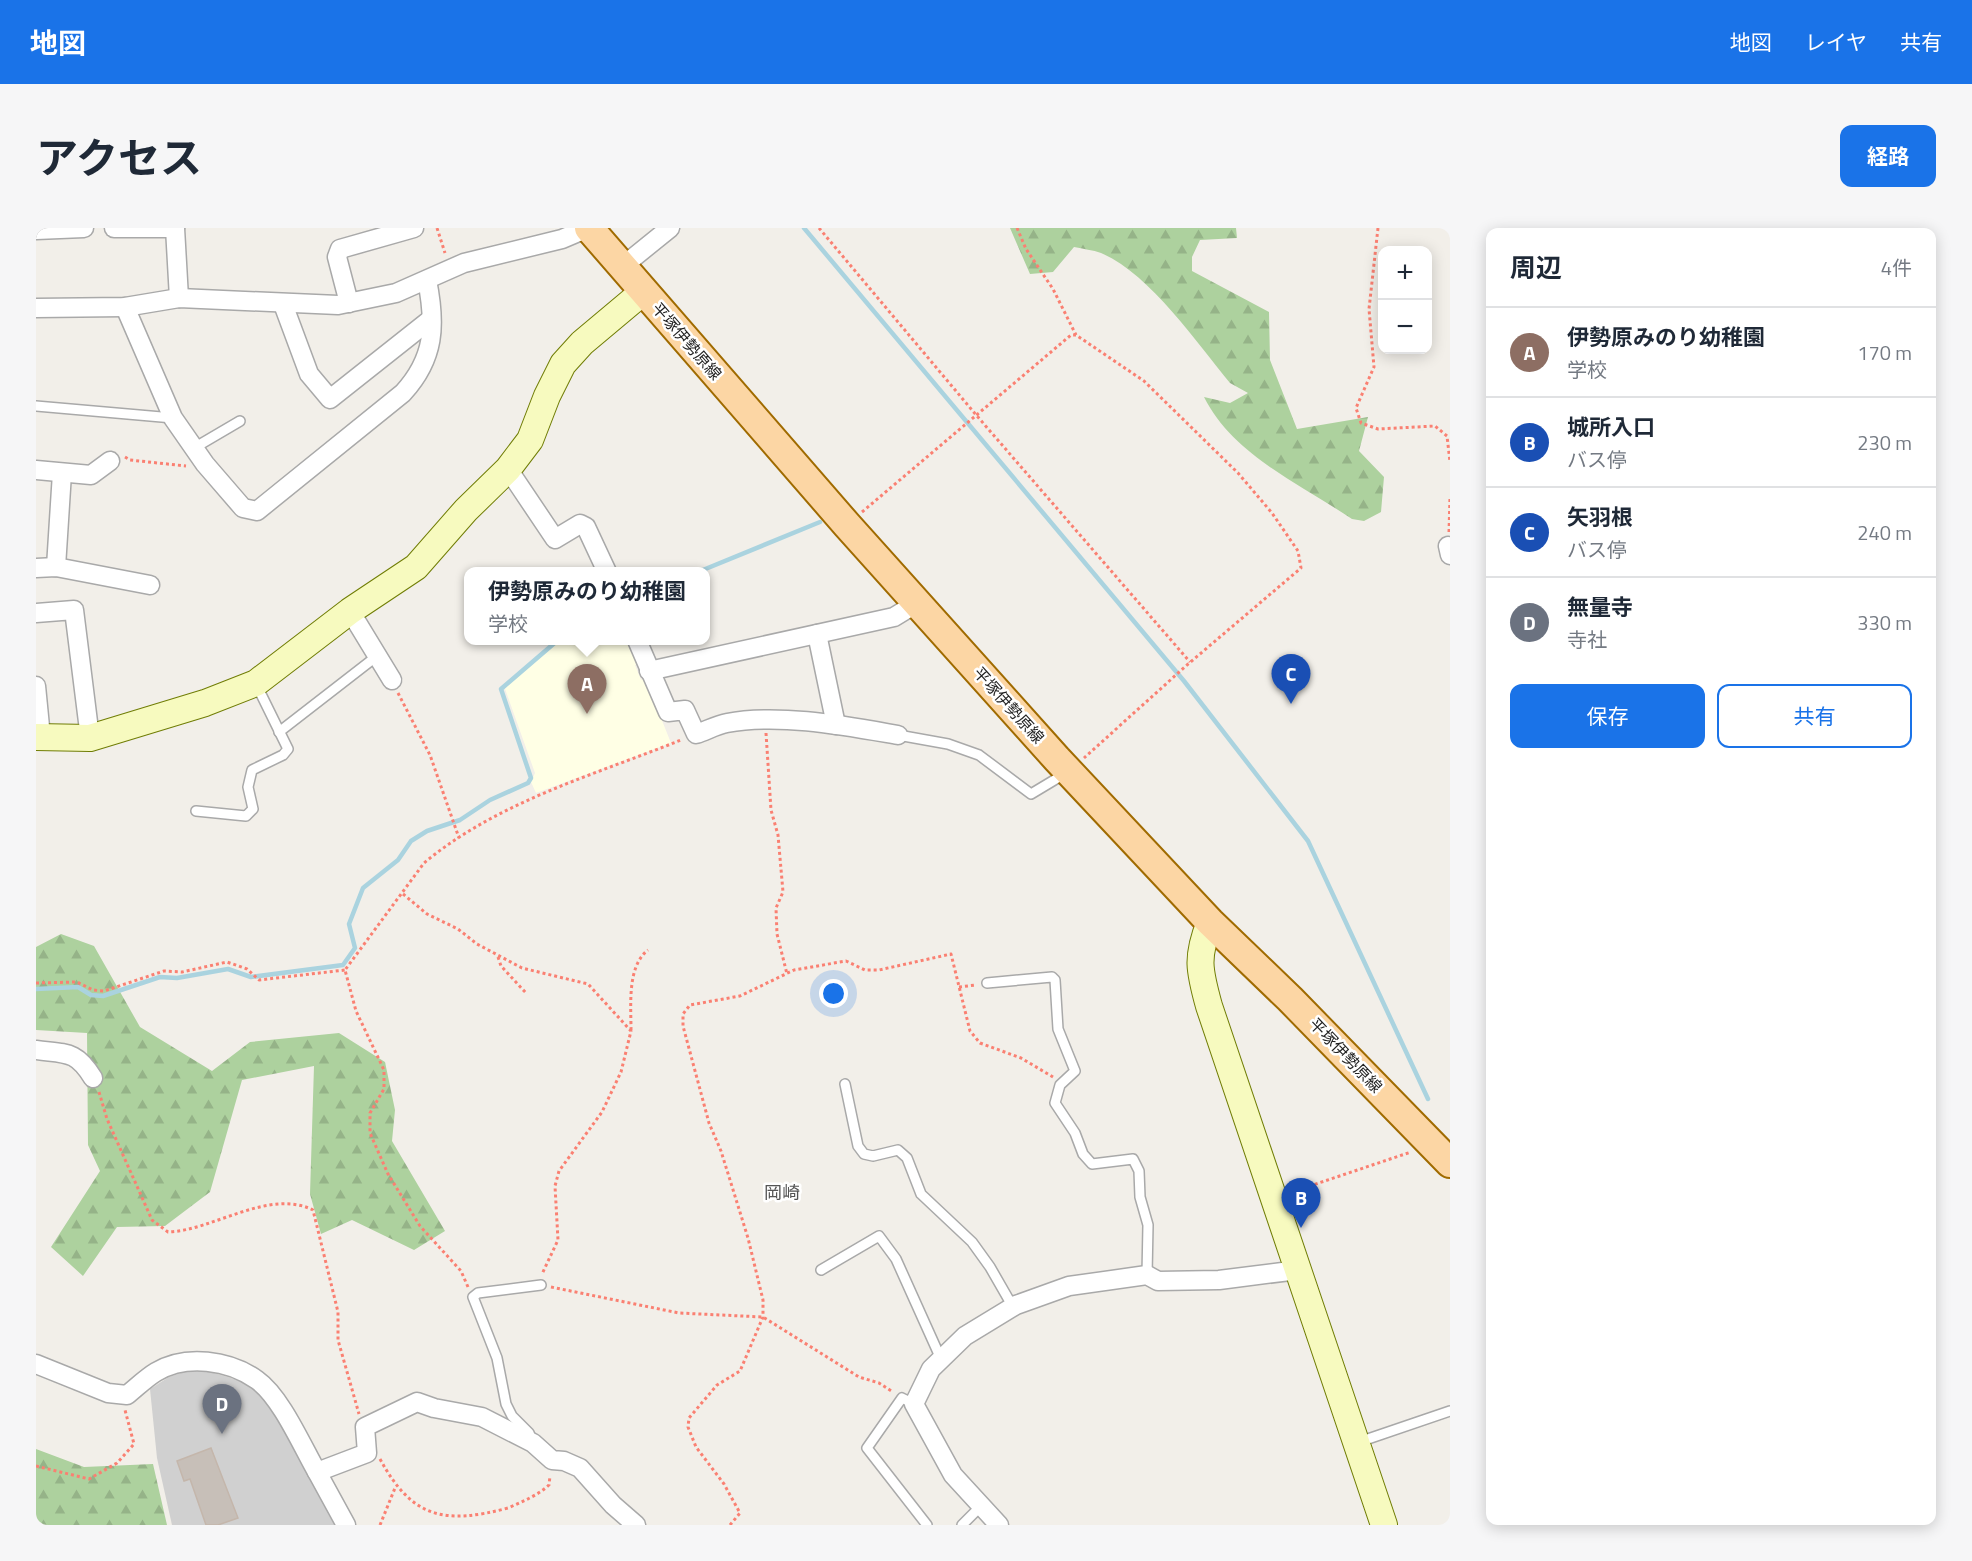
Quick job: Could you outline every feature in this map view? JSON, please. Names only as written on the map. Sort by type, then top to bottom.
[{"type":"main road","name":"平塚伊勢原線","points":[[588,228],[847,525],[1069,772],[1210,922],[1443,1150]]},
{"type":"street","points":[[36,230],[84,228]]},
{"type":"street","points":[[114,228],[175,228],[179,298]]},
{"type":"street","points":[[349,303],[336,257],[340,249],[414,228]]},
{"type":"street","points":[[36,308],[125,307],[179,298],[338,305],[396,293],[464,262],[562,238],[588,228]]},
{"type":"street","points":[[623,266],[670,228]]},
{"type":"street","points":[[125,307],[173,418],[205,464],[243,508],[257,511],[403,393],[418,376],[430,351],[432,307],[427,280]]},
{"type":"street","points":[[36,686],[39,737],[90,738],[205,703],[255,684],[350,611],[416,567],[466,510],[508,469],[530,440],[547,396],[564,364],[582,343],[644,291]]},
{"type":"street","points":[[282,304],[309,374],[330,399],[431,318]]},
{"type":"street","points":[[36,470],[91,475],[110,461]]},
{"type":"street","points":[[508,469],[555,539],[580,524],[586,527],[605,567]]},
{"type":"street","points":[[56,567],[62,473]]},
{"type":"street","points":[[36,568],[56,567],[150,585]]},
{"type":"street","points":[[649,671],[894,617],[917,603]]},
{"type":"street","points":[[36,613],[74,610],[90,738]]},
{"type":"street","points":[[350,611],[392,680]]},
{"type":"street","points":[[817,634],[836,725]]},
{"type":"street","points":[[639,645],[668,712],[685,710],[696,734],[727,723],[765,722],[836,725],[898,735]]},
{"type":"street","points":[[1210,922],[1200,948],[1201,975],[1384,1525]]},
{"type":"street","points":[[36,1050],[73,1055],[83,1061],[93,1078]]},
{"type":"street","points":[[999,1525],[953,1475],[908,1401],[931,1369],[965,1336],[1013,1307],[1069,1286],[1147,1275],[1158,1281],[1219,1280],[1298,1270]]},
{"type":"street","points":[[36,1364],[108,1393],[127,1395],[157,1371],[190,1360],[227,1366],[257,1380],[275,1401],[346,1525]]},
{"type":"street","points":[[317,1472],[367,1454],[365,1426],[417,1401],[434,1408],[482,1417],[532,1443],[552,1460],[564,1461],[580,1468],[636,1525]]},
{"type":"lane","points":[[36,406],[173,418]]},
{"type":"lane","points":[[194,448],[240,421]]},
{"type":"lane","points":[[279,732],[377,656]]},
{"type":"lane","points":[[196,811],[246,816],[253,809],[248,787],[252,770],[284,755],[288,749],[255,684]]},
{"type":"lane","points":[[898,735],[948,744],[979,755],[1031,794],[1069,772]]},
{"type":"lane","points":[[987,983],[1052,977],[1055,980],[1058,1029],[1075,1071],[1060,1085],[1055,1103],[1075,1133],[1083,1154],[1092,1164],[1133,1159],[1138,1171],[1140,1197],[1148,1225],[1147,1275]]},
{"type":"lane","points":[[845,1083],[858,1146],[864,1154],[873,1156],[898,1150],[907,1158],[921,1194],[972,1242],[990,1267],[1013,1307]]},
{"type":"lane","points":[[821,1270],[879,1236],[896,1259],[941,1359]]},
{"type":"lane","points":[[532,1443],[530,1433],[512,1416],[506,1404],[497,1358],[473,1297],[478,1293],[541,1285]]},
{"type":"lane","points":[[908,1401],[867,1448],[927,1525]]},
{"type":"lane","points":[[1357,1442],[1450,1411]]},
{"type":"lane","points":[[962,1525],[980,1507]]},
{"type":"path","points":[[437,228],[449,269]]},
{"type":"path","points":[[819,228],[1188,664]]},
{"type":"path","points":[[1017,228],[1026,249],[1053,289],[1076,335],[1144,381],[1238,473],[1272,513],[1298,551],[1300,568],[1188,664],[1069,772]]},
{"type":"path","points":[[1378,228],[1369,309],[1374,367],[1356,408],[1361,423],[1378,429],[1435,426],[1448,436],[1450,462]]},
{"type":"path","points":[[847,525],[1071,335],[1076,335]]},
{"type":"path","points":[[110,461],[124,457],[130,460],[198,467],[205,464]]},
{"type":"path","points":[[1449,551],[1450,496]]},
{"type":"path","points":[[392,680],[430,755],[459,838]]},
{"type":"path","points":[[765,722],[771,810],[778,835],[783,891],[776,908],[777,934],[787,974]]},
{"type":"path","points":[[36,983],[77,982],[93,990],[104,991],[164,971],[182,972],[227,962],[247,969],[259,980],[345,970],[424,863],[459,838],[507,810],[696,734]]},
{"type":"path","points":[[403,894],[427,914],[458,929],[498,956],[522,968],[588,984],[631,1032]]},
{"type":"path","points":[[648,950],[640,956],[632,987],[631,1032],[621,1072],[602,1112],[559,1171],[555,1186],[558,1240],[542,1274],[541,1285],[679,1312],[763,1317],[859,1377],[879,1383],[908,1401]]},
{"type":"path","points":[[730,1525],[740,1513],[724,1484],[696,1448],[688,1427],[689,1418],[717,1384],[740,1371],[763,1317],[760,1282],[721,1151],[709,1124],[683,1026],[683,1014],[690,1005],[740,996],[787,974],[846,961],[865,970],[879,970],[951,954],[970,1031],[980,1043],[1021,1059],[1057,1079],[1060,1085]]},
{"type":"path","points":[[498,956],[501,966],[526,993]]},
{"type":"path","points":[[345,970],[356,1011],[384,1070],[384,1089],[369,1113],[370,1133],[388,1174],[420,1226],[461,1271],[473,1297]]},
{"type":"path","points":[[959,987],[987,983]]},
{"type":"path","points":[[93,1078],[107,1119],[153,1220],[168,1232],[183,1232],[263,1207],[303,1205],[313,1210],[338,1312],[338,1340],[358,1412],[365,1426]]},
{"type":"path","points":[[1274,1198],[1443,1150]]},
{"type":"path","points":[[36,1466],[89,1479],[106,1472],[117,1463],[134,1444],[133,1432],[120,1394]]},
{"type":"path","points":[[368,1446],[375,1449],[396,1487],[433,1519]]},
{"type":"path","points":[[466,1521],[495,1514],[539,1493],[549,1485],[552,1460]]},
{"type":"path","points":[[380,1525],[396,1487]]},
{"type":"shaded area","points":[[555,645],[632,645],[639,663],[635,665],[641,680],[645,678],[671,743],[536,793],[531,782],[535,773],[504,686]]},
{"type":"shaded area","points":[[196,1368],[249,1383],[277,1410],[336,1525],[172,1525],[157,1458],[150,1389],[169,1377]]},
{"type":"green space","points":[[1010,228],[1236,228],[1237,238],[1200,240],[1192,257],[1192,271],[1269,312],[1270,360],[1297,429],[1368,417],[1359,451],[1384,477],[1381,512],[1364,521],[1352,519],[1269,467],[1232,436],[1204,397],[1230,403],[1248,393],[1230,383],[1171,310],[1137,276],[1101,253],[1074,247],[1053,272],[1030,274]]},
{"type":"green space","points":[[61,934],[94,946],[140,1027],[212,1071],[250,1042],[339,1033],[385,1062],[395,1110],[392,1141],[445,1231],[414,1250],[352,1220],[321,1234],[310,1194],[314,1066],[242,1080],[210,1192],[165,1226],[117,1227],[83,1276],[51,1247],[100,1171],[88,1145],[87,1033],[36,1030],[36,947]]},
{"type":"green space","points":[[36,1449],[84,1467],[153,1464],[167,1525],[36,1525]]},
{"type":"building","points":[[211,1448],[238,1518],[218,1525],[206,1525],[190,1479],[184,1481],[177,1461]]},
{"type":"waterway","points":[[804,228],[1184,681],[1308,841],[1428,1099]]},
{"type":"waterway","points":[[710,567],[820,522]]},
{"type":"waterway","points":[[36,989],[78,987],[91,995],[103,996],[160,977],[177,978],[228,969],[251,977],[343,965],[355,948],[349,924],[363,888],[398,860],[411,841],[427,831],[460,820],[490,800],[528,783],[531,778],[501,689],[552,645]]},
{"type":"place","name":"矢羽根","points":[[1291,704]]},
{"type":"place","name":"伊勢原みのり幼稚園","points":[[587,714]]},
{"type":"place","name":"城所入口","points":[[1301,1228]]},
{"type":"place","name":"無量寺","points":[[222,1434]]},
{"type":"district","name":"岡崎","points":[[782,1192]]}]
